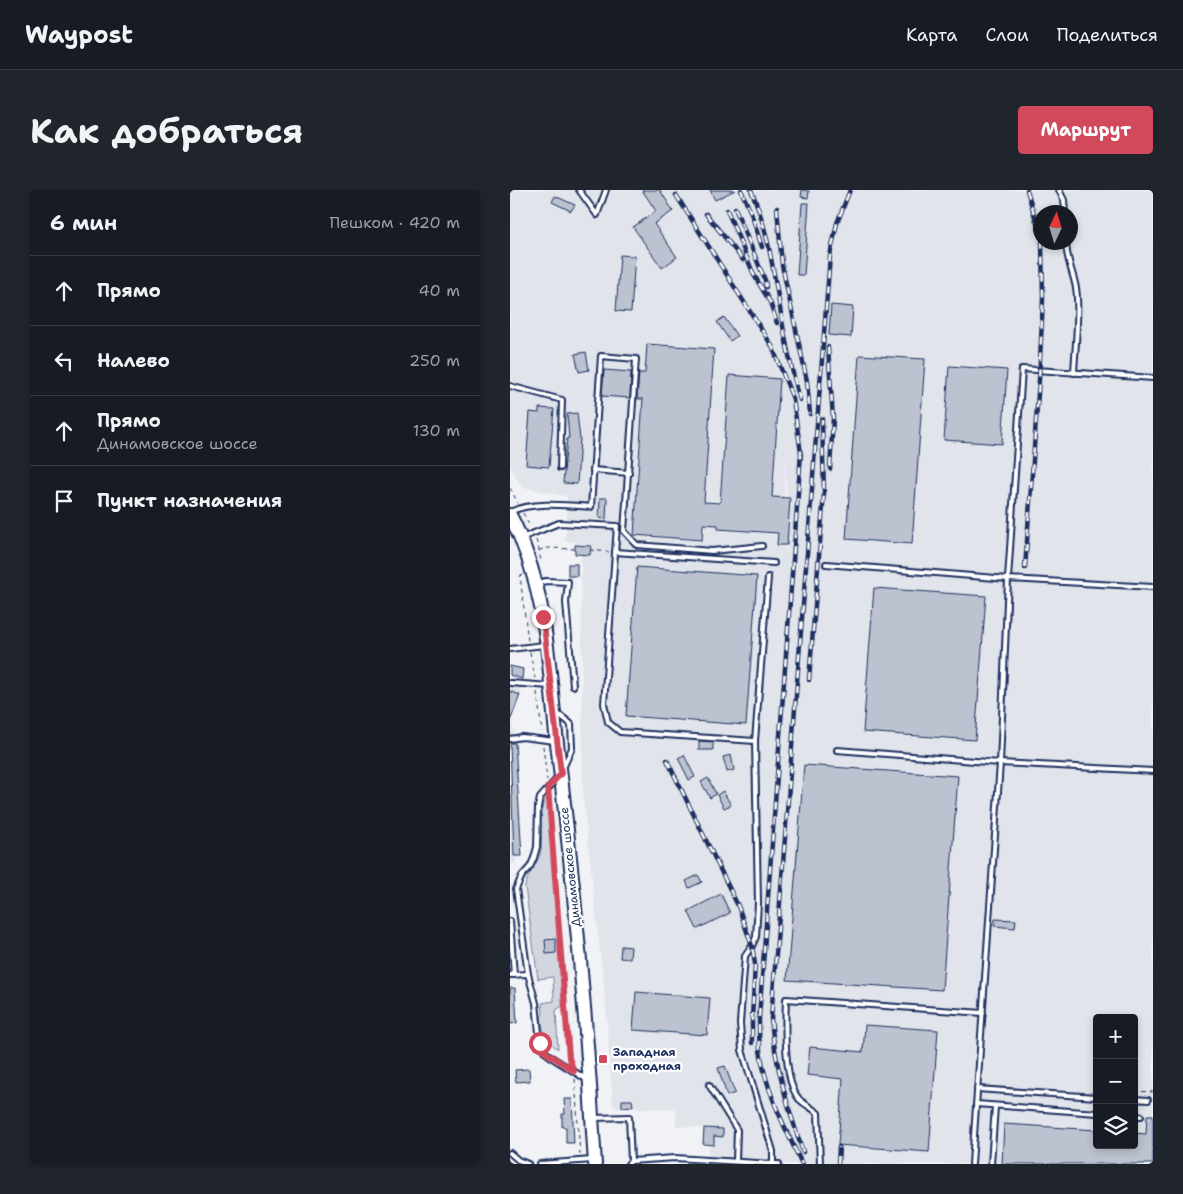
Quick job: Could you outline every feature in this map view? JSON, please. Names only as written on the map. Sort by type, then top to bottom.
[{"type":"main road","name":"Динамовское шоссе","points":[[510,514],[527,536],[540,594],[547,644],[583,998],[595,1162]]},
{"type":"lane","points":[[579,190],[597,215],[606,190]]},
{"type":"lane","points":[[1059,190],[1064,205]]},
{"type":"lane","points":[[1066,250],[1076,288],[1074,373]]},
{"type":"lane","points":[[510,514],[520,507],[568,505],[591,507],[601,356],[636,359],[624,531],[637,545],[712,551],[762,546]]},
{"type":"lane","points":[[972,1164],[1000,763],[1008,578],[1022,369],[1153,378]]},
{"type":"lane","points":[[510,386],[562,400],[560,468]]},
{"type":"lane","points":[[593,470],[628,473]]},
{"type":"lane","points":[[527,536],[559,523],[617,526],[604,704],[608,722],[620,732],[755,741]]},
{"type":"lane","points":[[615,552],[774,563]]},
{"type":"lane","points":[[826,564],[1153,587]]},
{"type":"lane","points":[[768,577],[755,741],[758,903],[756,937],[745,956],[740,1023],[742,1050],[773,1151],[773,1164]]},
{"type":"lane","points":[[535,578],[546,581],[568,582],[566,602],[572,686]]},
{"type":"lane","points":[[510,649],[547,644]]},
{"type":"lane","points":[[510,683],[536,684],[551,687]]},
{"type":"lane","points":[[554,711],[571,724],[572,748],[561,774],[540,798],[537,847],[530,867],[522,876],[516,890],[528,974],[536,1003],[540,1043],[545,1052],[590,1082]]},
{"type":"lane","points":[[510,740],[522,737],[557,742]]},
{"type":"lane","points":[[837,750],[1000,763],[1153,771]]},
{"type":"lane","points":[[510,888],[516,890]]},
{"type":"lane","points":[[520,920],[510,921],[512,975],[528,974]]},
{"type":"lane","points":[[820,1164],[818,1113],[798,1098],[789,1076],[785,1032],[786,999],[982,1012]]},
{"type":"lane","points":[[709,1085],[737,1130],[736,1162]]},
{"type":"lane","points":[[977,1089],[1093,1097]]},
{"type":"lane","points":[[1138,1099],[1148,1100]]},
{"type":"lane","points":[[976,1104],[1093,1113]]},
{"type":"lane","points":[[991,1164],[995,1106]]},
{"type":"lane","points":[[592,1118],[629,1117],[629,1162],[676,1158],[778,1164]]},
{"type":"lane","points":[[510,1153],[518,1160],[528,1164]]},
{"type":"lane","points":[[540,1164],[580,1161],[595,1162]]},
{"type":"path","points":[[510,488],[520,507],[527,536],[539,550],[542,570],[535,578],[520,576],[536,684],[548,787],[569,1058],[576,1084],[580,1161]]},
{"type":"path","points":[[539,550],[548,548],[575,549]]},
{"type":"path","points":[[590,550],[615,552]]},
{"type":"path","points":[[1138,1091],[1153,1092]]},
{"type":"shaded area","points":[[510,190],[1153,190],[1153,1164],[708,1164],[709,1145],[703,1144],[704,1128],[676,1126],[676,1109],[613,1107],[605,995],[583,798],[581,554],[575,554],[575,542],[565,541],[568,500],[565,496],[522,487],[510,466]],"holes":[[[784,459],[789,523],[785,555]]]},
{"type":"shaded area","points":[[510,666],[523,669],[521,691],[512,717],[522,856],[517,856],[515,864],[510,863]]},
{"type":"shaded area","points":[[549,798],[566,1004],[556,1010],[558,1049],[547,1039],[543,1028],[541,1017],[543,1014],[542,1003],[554,1001],[553,977],[538,979],[525,887],[541,851],[542,810],[545,800]]},
{"type":"building","points":[[642,190],[660,190],[673,211],[654,224],[677,257],[662,268],[633,227],[656,211]]},
{"type":"building","points":[[710,190],[735,190],[715,200]]},
{"type":"building","points":[[802,190],[809,191],[808,198],[801,197]]},
{"type":"building","points":[[555,196],[575,205],[571,211],[552,202]]},
{"type":"building","points":[[802,203],[809,203],[804,275],[797,275]]},
{"type":"building","points":[[620,255],[635,256],[631,312],[616,311]]},
{"type":"building","points":[[831,305],[853,307],[851,337],[829,335]]},
{"type":"building","points":[[724,317],[737,336],[730,341],[717,322]]},
{"type":"building","points":[[647,344],[714,349],[704,502],[720,503],[729,375],[780,379],[772,497],[790,498],[787,545],[777,545],[778,533],[718,529],[718,525],[703,524],[702,540],[634,535],[643,399],[637,399],[639,373],[645,373]]},
{"type":"building","points":[[586,352],[589,370],[579,372],[575,354]]},
{"type":"building","points":[[859,355],[925,359],[912,544],[846,539]]},
{"type":"building","points":[[949,366],[1007,370],[1002,444],[944,440]]},
{"type":"building","points":[[604,370],[631,372],[630,398],[602,396]]},
{"type":"building","points":[[539,408],[554,409],[549,467],[526,465],[530,412],[539,413]]},
{"type":"building","points":[[577,413],[580,439],[577,484],[563,483],[567,438],[569,438],[567,414]]},
{"type":"building","points":[[600,498],[607,498],[606,519],[599,518]]},
{"type":"building","points":[[575,545],[591,546],[590,555],[575,554]]},
{"type":"building","points":[[568,564],[577,564],[577,576],[568,576]]},
{"type":"building","points":[[637,567],[757,576],[746,725],[626,716]]},
{"type":"building","points":[[874,588],[986,596],[975,740],[863,732]]},
{"type":"building","points":[[510,666],[523,669],[522,679],[510,675]]},
{"type":"building","points":[[510,691],[520,695],[511,719],[510,719]]},
{"type":"building","points":[[699,741],[713,742],[713,750],[699,750]]},
{"type":"building","points":[[510,743],[515,743],[522,856],[514,856]]},
{"type":"building","points":[[684,755],[695,777],[689,780],[678,758]]},
{"type":"building","points":[[731,755],[734,770],[727,772],[723,757]]},
{"type":"building","points":[[804,765],[958,776],[942,990],[787,980]]},
{"type":"building","points":[[708,778],[716,794],[710,798],[701,782]]},
{"type":"building","points":[[723,791],[731,805],[724,808],[717,795]]},
{"type":"building","points":[[698,875],[702,882],[689,888],[686,881]]},
{"type":"building","points":[[721,894],[730,913],[697,929],[688,911]]},
{"type":"building","points":[[995,919],[1016,920],[1015,928],[994,926]]},
{"type":"building","points":[[556,939],[556,953],[546,954],[545,940]]},
{"type":"building","points":[[621,946],[631,947],[630,959],[620,958]]},
{"type":"building","points":[[510,988],[515,988],[517,1023],[510,1024]]},
{"type":"building","points":[[636,992],[710,998],[707,1035],[633,1030]]},
{"type":"building","points":[[865,1025],[938,1030],[929,1152],[838,1145],[843,1079],[807,1075],[810,1047],[863,1052]]},
{"type":"building","points":[[725,1066],[735,1093],[727,1096],[718,1068]]},
{"type":"building","points":[[529,1069],[530,1081],[516,1082],[515,1070]]},
{"type":"building","points":[[564,1099],[572,1099],[574,1143],[566,1143],[566,1127],[562,1127],[562,1114],[565,1114]]},
{"type":"building","points":[[622,1100],[632,1100],[633,1106],[622,1107]]},
{"type":"building","points":[[1147,1115],[1153,1115],[1153,1164],[1002,1164],[1004,1124],[1093,1130],[1093,1149],[1138,1149],[1138,1133],[1146,1134]]},
{"type":"building","points":[[704,1128],[723,1129],[723,1137],[714,1136],[714,1145],[703,1144]]},
{"type":"railway","points":[[741,190],[762,247]]},
{"type":"railway","points":[[751,190],[757,204],[768,245],[785,339],[800,400]]},
{"type":"railway","points":[[803,1152],[783,1086],[771,1019],[830,256],[837,223],[850,190]]},
{"type":"railway","points":[[1027,190],[1033,210]]},
{"type":"railway","points":[[676,195],[772,346],[793,399],[801,453],[759,1022],[760,1050],[766,1079],[776,1108],[802,1164]]},
{"type":"railway","points":[[735,208],[765,280],[766,287]]},
{"type":"railway","points":[[777,208],[782,265],[807,381],[810,414]]},
{"type":"railway","points":[[727,210],[754,275],[770,302],[777,323]]},
{"type":"railway","points":[[706,214],[743,260]]},
{"type":"railway","points":[[1025,568],[1039,380],[1043,299],[1042,250]]},
{"type":"railway","points":[[828,347],[833,418],[830,469]]},
{"type":"railway","points":[[809,680],[824,493],[822,419]]},
{"type":"railway","points":[[667,760],[738,906],[752,946],[755,964],[752,1043]]},
{"type":"railway","points":[[838,1164],[839,1147]]},
{"type":"place","name":"Западная проходная","points":[[603,1059]]},
{"type":"route","points":[[540,1043],[545,1052],[574,1071],[569,1058],[548,787],[561,774],[543,617]]}]
